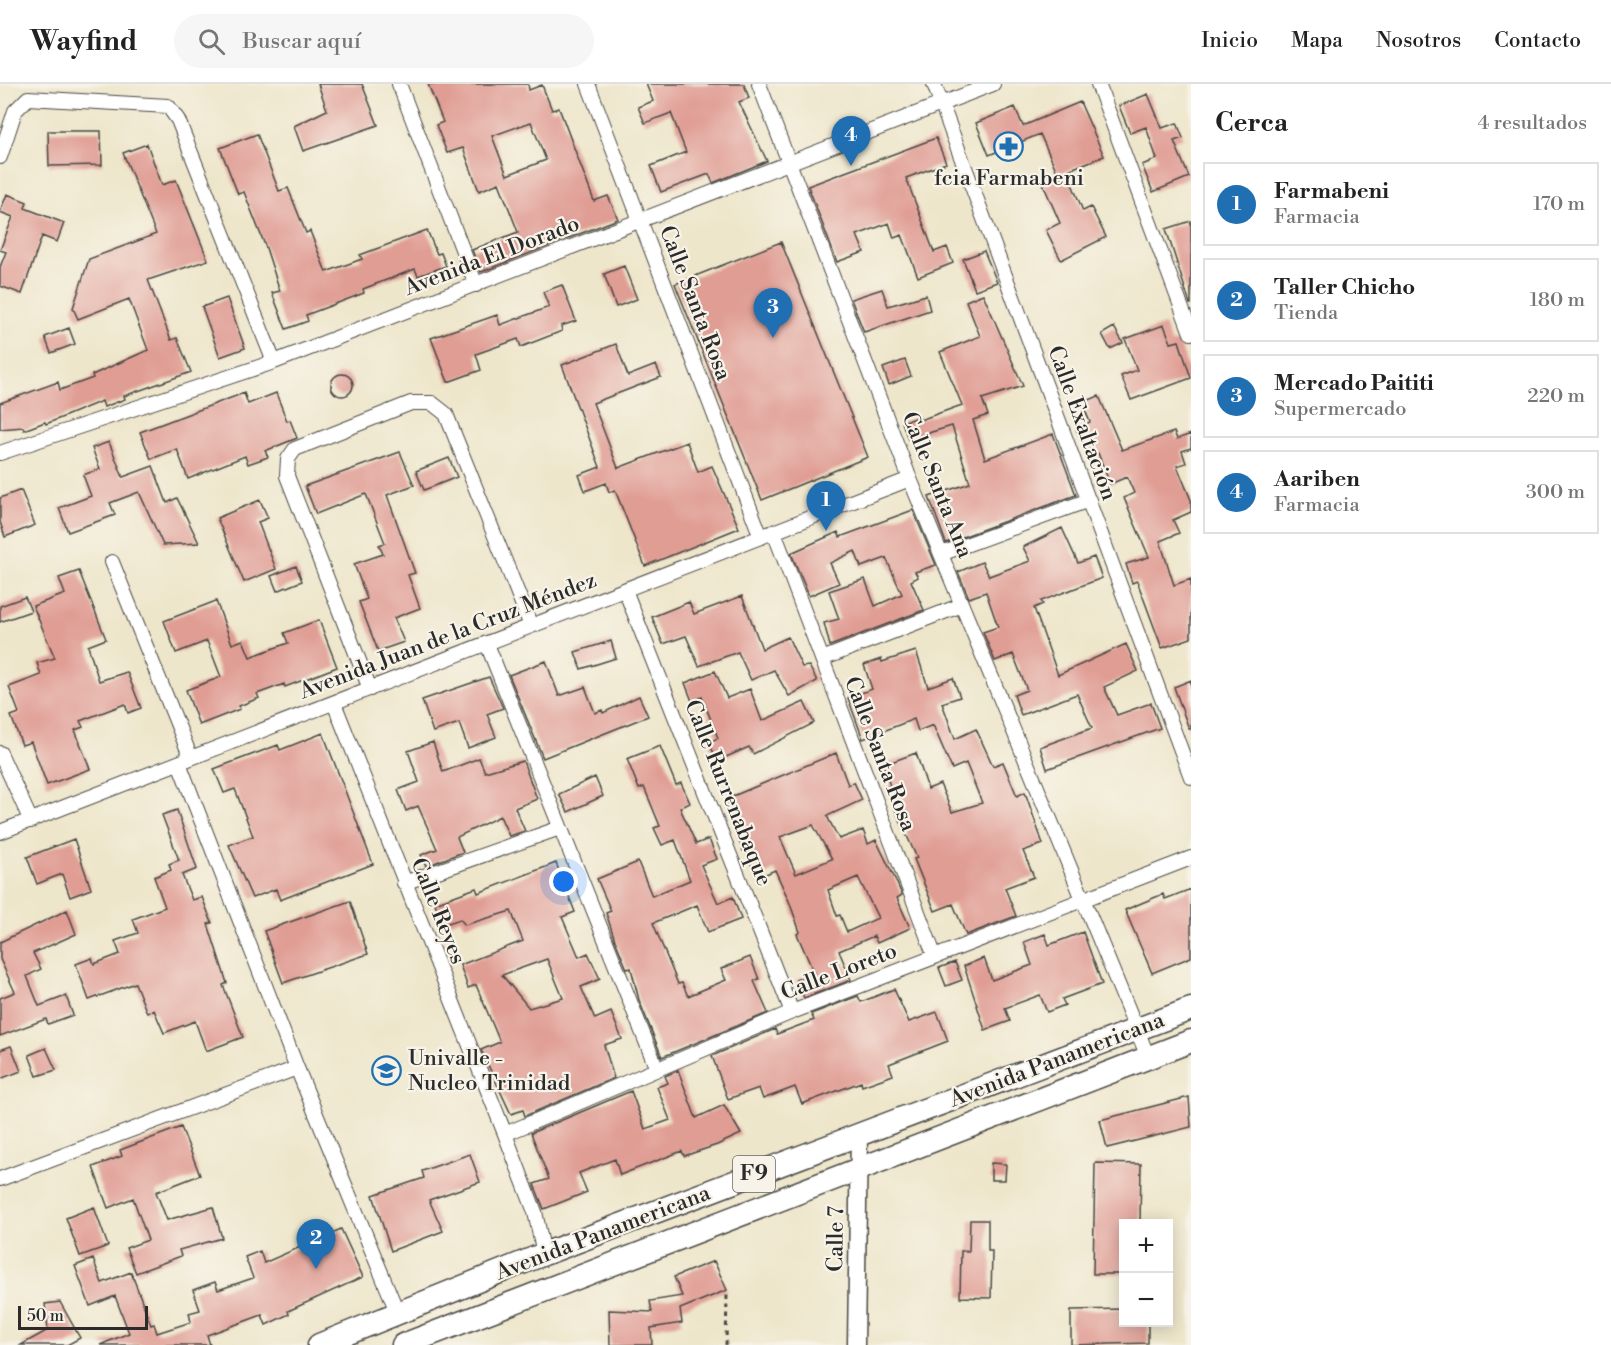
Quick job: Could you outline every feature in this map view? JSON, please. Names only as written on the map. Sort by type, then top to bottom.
[{"type":"highway","name":"Avenida Panamericana","points":[[318,1345],[544,1254],[1191,1009]]},
{"type":"highway","name":"Avenida Panamericana","points":[[403,1345],[1191,1041]]},
{"type":"street","points":[[399,84],[476,285]]},
{"type":"street","name":"Calle Santa Rosa","points":[[588,84],[768,535],[822,659],[935,957]]},
{"type":"street","name":"Calle Santa Ana","points":[[759,84],[910,479],[1148,1057]]},
{"type":"street","name":"Calle Exaltación","points":[[934,84],[1191,777]]},
{"type":"street","name":"Avenida El Dorado","points":[[0,453],[274,362],[642,222],[993,84]]},
{"type":"street","points":[[1098,84],[1185,299],[1191,333]]},
{"type":"street","points":[[0,157],[15,111],[28,98],[168,106],[178,120],[274,362]]},
{"type":"street","points":[[370,689],[287,476],[288,459],[295,450],[411,403],[432,403],[446,414],[531,626]]},
{"type":"street","name":"Avenida Juan de la Cruz Méndez","points":[[0,832],[910,479]]},
{"type":"street","points":[[941,554],[1089,500]]},
{"type":"street","points":[[112,562],[297,1068],[398,1314]]},
{"type":"street","name":"Calle Rurrenabaque","points":[[625,590],[792,1012]]},
{"type":"street","points":[[822,659],[962,605]]},
{"type":"street","points":[[486,644],[657,1070]]},
{"type":"street","name":"Calle Reyes","points":[[334,703],[535,1212],[544,1254]]},
{"type":"street","points":[[0,753],[30,820]]},
{"type":"street","points":[[404,883],[560,828]]},
{"type":"street","name":"Calle Loreto","points":[[505,1134],[792,1012],[1191,858]]},
{"type":"street","points":[[0,1179],[297,1068]]},
{"type":"street","name":"Calle 7","points":[[856,1345],[859,1134]]},
{"type":"path","points":[[726,1345],[727,1294]]},
{"type":"building","points":[[318,84],[362,84],[378,125],[303,151],[294,126],[327,110]]},
{"type":"building","points":[[428,84],[528,84],[529,90],[542,85],[552,110],[559,108],[594,201],[608,196],[618,219],[481,272],[472,250],[518,232],[499,183],[479,191],[463,148],[447,153],[436,125],[443,122]],"holes":[[[531,122],[546,160],[507,175],[492,136]]]},
{"type":"building","points":[[646,84],[744,84],[749,98],[739,102],[767,161],[713,183],[709,174],[661,192],[651,166],[686,152],[671,113],[645,123],[638,107],[653,101]]},
{"type":"building","points":[[1148,94],[1162,128],[1177,123],[1183,138],[1174,141],[1189,177],[1153,192],[1142,165],[1157,159],[1146,127],[1130,133],[1119,106]]},
{"type":"building","points":[[1080,102],[1104,156],[1058,174],[1040,134],[989,155],[976,123],[1015,107],[1023,126]]},
{"type":"building","points":[[48,131],[101,131],[102,165],[49,166]]},
{"type":"building","points":[[257,134],[279,191],[288,188],[306,233],[310,231],[326,272],[362,259],[360,255],[427,230],[437,254],[441,253],[446,266],[418,276],[415,269],[363,289],[364,293],[306,315],[308,321],[286,329],[272,293],[280,291],[266,248],[244,192],[238,194],[220,148]]},
{"type":"building","points":[[936,138],[946,163],[906,178],[934,252],[947,247],[953,263],[918,277],[902,235],[894,238],[889,223],[857,235],[864,252],[837,262],[808,186]]},
{"type":"building","points":[[147,144],[162,185],[176,180],[208,260],[148,280],[171,340],[177,338],[191,372],[124,396],[125,399],[104,407],[102,401],[46,424],[45,422],[24,430],[23,427],[0,429],[0,403],[58,382],[60,390],[93,378],[92,375],[148,350],[129,299],[78,319],[73,308],[89,259],[156,234],[123,153]]},
{"type":"building","points":[[1068,174],[1083,211],[1091,207],[1106,237],[1061,260],[1046,230],[1060,223],[1043,184]]},
{"type":"building","points":[[7,194],[27,202],[25,208],[64,223],[57,242],[42,236],[22,294],[0,286],[0,267],[6,252],[0,250],[13,217],[0,212]]},
{"type":"building","points":[[1191,221],[1191,304],[1190,304],[1166,229]]},
{"type":"building","points":[[781,242],[868,457],[762,500],[675,284]]},
{"type":"building","points":[[984,251],[997,282],[975,290],[963,259]]},
{"type":"building","points":[[624,266],[637,299],[616,307],[604,274]]},
{"type":"building","points":[[562,285],[576,321],[561,326],[562,331],[521,347],[518,339],[476,354],[481,370],[448,382],[431,338],[497,315],[500,325],[549,307],[543,292]]},
{"type":"building","points":[[882,289],[888,306],[926,295],[930,310],[864,332],[851,299]]},
{"type":"building","points":[[983,294],[1023,386],[982,399],[988,415],[973,420],[985,459],[1053,434],[1076,495],[946,543],[929,497],[970,483],[952,426],[908,439],[902,422],[919,417],[920,420],[962,405],[940,352],[980,336],[966,301]]},
{"type":"building","points":[[227,298],[245,348],[220,357],[202,307]]},
{"type":"building","points":[[1164,325],[1171,343],[1179,341],[1191,378],[1131,400],[1121,376],[1137,370],[1125,339]]},
{"type":"building","points":[[1114,327],[1123,343],[1110,349],[1102,334]]},
{"type":"building","points":[[69,328],[75,344],[51,353],[45,337]]},
{"type":"building","points":[[616,344],[628,376],[656,365],[661,377],[593,403],[618,468],[687,442],[698,472],[712,466],[739,528],[645,566],[615,490],[609,492],[606,483],[585,491],[579,475],[600,467],[562,365]]},
{"type":"building","points":[[905,360],[911,376],[889,385],[883,368]]},
{"type":"building","points":[[342,374],[350,377],[353,385],[350,393],[342,396],[334,393],[331,385],[334,377]]},
{"type":"building","points":[[244,393],[248,404],[276,393],[287,421],[290,420],[297,438],[265,451],[268,457],[248,464],[245,456],[188,479],[177,449],[151,459],[140,432]]},
{"type":"building","points":[[1099,396],[1122,450],[1174,432],[1177,439],[1191,434],[1191,448],[1182,451],[1186,463],[1177,466],[1191,500],[1191,512],[1173,520],[1179,533],[1160,541],[1174,585],[1191,579],[1191,638],[1162,648],[1137,581],[1132,583],[1126,564],[1149,557],[1124,498],[1134,493],[1127,477],[1110,484],[1098,453],[1090,457],[1076,429],[1090,422],[1082,403]]},
{"type":"building","points":[[109,442],[123,477],[153,466],[167,503],[177,498],[199,543],[163,545],[139,492],[110,503],[115,515],[68,532],[59,508],[91,496],[83,475],[100,469],[92,448]]},
{"type":"building","points":[[400,452],[414,485],[387,495],[415,573],[408,575],[420,608],[394,618],[404,642],[378,651],[359,602],[367,599],[354,564],[383,554],[379,545],[385,543],[366,494],[316,514],[305,486]]},
{"type":"building","points":[[449,458],[457,477],[424,490],[416,471]]},
{"type":"building","points":[[21,490],[35,525],[5,537],[0,522],[0,498]]},
{"type":"building","points":[[260,500],[268,518],[258,522],[276,569],[244,582],[217,518]]},
{"type":"building","points":[[913,510],[936,565],[915,572],[918,577],[911,581],[924,610],[830,646],[824,623],[839,619],[829,591],[865,579],[875,606],[902,594],[886,558],[861,567],[855,551],[830,563],[839,583],[809,596],[791,553],[838,532],[840,537]]},
{"type":"building","points":[[1062,528],[1078,563],[1094,557],[1102,578],[1041,601],[1043,604],[1034,608],[1058,675],[1126,644],[1138,671],[1104,687],[1117,715],[1151,703],[1160,728],[1047,769],[1040,747],[1092,728],[1077,694],[1021,715],[1014,695],[1027,690],[1013,654],[995,661],[983,632],[998,627],[986,592],[969,598],[958,572],[982,562],[989,576],[1030,561],[1023,547]]},
{"type":"building","points":[[296,566],[302,581],[277,591],[271,576]]},
{"type":"building","points":[[79,571],[106,639],[88,646],[99,681],[127,672],[141,708],[128,713],[125,704],[80,721],[83,727],[75,730],[90,769],[47,785],[31,742],[22,745],[11,716],[19,713],[9,687],[41,675],[37,663],[55,658],[33,606],[65,594],[59,578]]},
{"type":"building","points":[[742,596],[762,649],[788,637],[802,667],[809,666],[817,681],[789,696],[774,670],[751,680],[738,652],[699,666],[686,636],[663,644],[652,617],[689,602],[694,614]]},
{"type":"building","points":[[25,597],[31,611],[0,622],[0,606]]},
{"type":"building","points":[[216,601],[232,644],[243,640],[250,657],[288,643],[284,633],[319,620],[337,667],[285,687],[284,684],[257,694],[259,698],[239,706],[240,709],[199,725],[186,690],[221,677],[207,641],[176,653],[164,621]]},
{"type":"building","points":[[611,641],[616,658],[581,669],[575,652]]},
{"type":"building","points":[[916,651],[928,687],[953,678],[960,697],[942,703],[955,739],[976,729],[993,766],[1003,762],[1017,796],[1025,792],[1043,844],[1023,851],[1034,877],[1005,888],[1016,916],[966,935],[953,904],[935,911],[914,859],[917,858],[885,787],[890,786],[883,765],[916,753],[928,789],[940,784],[952,812],[982,803],[966,763],[952,769],[933,725],[918,731],[914,719],[863,739],[848,698],[872,689],[864,665]]},
{"type":"building","points":[[546,661],[559,696],[585,687],[595,713],[602,710],[603,713],[639,696],[648,716],[543,758],[509,675]]},
{"type":"building","points":[[715,671],[727,698],[750,689],[762,721],[804,702],[814,723],[753,754],[749,747],[717,761],[709,742],[718,738],[702,697],[692,701],[685,683]]},
{"type":"building","points":[[489,677],[503,708],[487,714],[496,737],[468,748],[459,723],[433,732],[422,700]]},
{"type":"building","points":[[1191,680],[1191,729],[1189,729],[1174,687]]},
{"type":"building","points":[[323,733],[373,864],[280,900],[276,889],[252,898],[229,845],[253,836],[235,789],[224,793],[214,769],[278,745],[280,750]]},
{"type":"building","points":[[433,742],[443,772],[479,758],[485,772],[523,761],[537,799],[515,808],[525,831],[509,836],[500,816],[457,837],[463,852],[426,866],[421,855],[437,849],[418,806],[406,811],[398,790],[419,782],[408,751]]},
{"type":"building","points":[[660,746],[676,785],[681,783],[690,803],[680,808],[696,844],[709,839],[717,859],[701,865],[718,903],[733,897],[741,919],[708,932],[697,905],[653,923],[678,984],[682,983],[688,996],[726,980],[721,969],[750,957],[759,979],[754,981],[768,1013],[662,1057],[639,1000],[631,968],[627,969],[615,940],[606,913],[611,911],[597,879],[638,862],[652,896],[690,880],[675,840],[662,845],[654,828],[660,826],[644,787],[639,789],[627,759]]},
{"type":"building","points":[[836,753],[848,785],[854,782],[862,800],[827,816],[839,839],[863,830],[868,844],[876,840],[902,895],[897,898],[910,928],[877,943],[874,936],[839,951],[851,980],[804,998],[796,980],[814,973],[797,934],[800,932],[789,901],[775,870],[757,878],[745,850],[743,851],[734,826],[739,825],[726,799]],"holes":[[[813,825],[832,859],[796,874],[780,837]],[[858,877],[878,918],[847,932],[840,915],[837,916],[828,890]]]},
{"type":"building","points":[[595,777],[603,796],[568,812],[559,794]]},
{"type":"building","points":[[177,810],[197,869],[182,875],[192,900],[202,897],[212,923],[208,924],[227,983],[223,985],[243,1037],[206,1051],[195,1021],[164,1033],[154,1010],[147,1013],[135,983],[89,1000],[76,964],[92,958],[94,964],[120,954],[115,941],[138,933],[133,919],[165,907],[154,877],[171,870],[169,864],[179,860],[162,815]]},
{"type":"building","points":[[74,839],[91,889],[70,897],[62,874],[37,884],[27,857]]},
{"type":"building","points":[[556,863],[575,912],[562,917],[579,957],[588,953],[600,979],[581,987],[595,1019],[611,1012],[622,1039],[604,1045],[614,1078],[525,1116],[523,1110],[511,1114],[481,1050],[500,1042],[476,985],[468,988],[460,965],[523,941],[511,911],[465,925],[460,919],[442,925],[435,903],[476,888],[478,893]],"holes":[[[547,959],[563,998],[529,1008],[502,975]]]},
{"type":"building","points":[[1191,889],[1191,957],[1152,973],[1125,910],[1163,894],[1165,899]]},
{"type":"building","points":[[350,901],[368,954],[283,983],[264,931]]},
{"type":"building","points":[[67,910],[76,934],[33,953],[41,969],[27,976],[39,1006],[66,996],[73,1015],[48,1024],[46,1019],[0,1036],[0,998],[15,992],[0,959],[0,942]]},
{"type":"building","points":[[1083,932],[1102,984],[1062,999],[1065,1005],[1047,1012],[1040,995],[1005,1008],[1010,1021],[985,1030],[964,966],[984,958],[992,980],[1032,965],[1024,942],[1045,934],[1049,945]]},
{"type":"building","points":[[955,962],[962,980],[946,986],[939,968]]},
{"type":"building","points":[[894,989],[909,1022],[937,1012],[948,1041],[889,1064],[893,1075],[862,1086],[861,1082],[802,1104],[795,1087],[763,1099],[759,1088],[728,1099],[712,1056],[775,1029],[777,1034],[814,1020],[811,1014],[858,996],[861,1002]]},
{"type":"building","points":[[11,1046],[21,1071],[0,1079],[0,1050]]},
{"type":"building","points":[[46,1048],[56,1070],[37,1076],[29,1055]]},
{"type":"building","points":[[678,1070],[696,1118],[724,1105],[741,1134],[684,1156],[682,1151],[620,1175],[615,1159],[579,1173],[587,1192],[544,1209],[534,1184],[549,1179],[531,1133],[631,1091],[645,1129],[670,1120],[657,1087],[668,1083],[665,1076]]},
{"type":"building","points":[[1189,1097],[1191,1127],[1107,1148],[1100,1120]]},
{"type":"building","points":[[181,1127],[200,1175],[156,1192],[167,1220],[213,1207],[222,1238],[179,1250],[181,1256],[136,1273],[126,1248],[148,1240],[133,1198],[108,1208],[93,1167],[122,1156],[120,1150]]},
{"type":"building","points":[[470,1154],[480,1182],[429,1200],[443,1231],[391,1251],[373,1195],[424,1178],[422,1171]]},
{"type":"building","points":[[991,1163],[1006,1164],[1005,1180],[991,1180]]},
{"type":"building","points":[[1095,1163],[1141,1164],[1140,1219],[1119,1219],[1119,1274],[1093,1274]]},
{"type":"building","points":[[94,1207],[108,1246],[80,1256],[66,1218]]},
{"type":"building","points":[[970,1220],[988,1220],[988,1251],[992,1251],[991,1298],[960,1297],[961,1251],[969,1251]]},
{"type":"building","points":[[341,1229],[363,1277],[288,1311],[289,1314],[266,1325],[262,1315],[207,1335],[210,1345],[100,1345],[129,1333],[115,1296],[90,1306],[75,1266],[93,1259],[102,1283],[131,1272],[151,1325],[154,1324],[157,1333],[191,1322],[189,1313],[200,1310],[193,1290],[215,1282],[218,1290],[253,1278],[245,1257],[260,1251],[264,1263]]},
{"type":"building","points":[[714,1261],[727,1290],[680,1309],[682,1323],[651,1328],[652,1345],[610,1345],[609,1310],[652,1312],[650,1301],[682,1296],[674,1277]]},
{"type":"building","points":[[60,1302],[80,1338],[67,1345],[21,1345],[48,1330],[45,1304]]},
{"type":"building","points":[[1119,1309],[1119,1327],[1148,1327],[1148,1343],[1071,1345],[1071,1310]]},
{"type":"place","name":"fcia Farmabeni","points":[[1009,146]]},
{"type":"place","name":"Aariben","points":[[851,166]]},
{"type":"place","name":"Mercado Paititi","points":[[773,338]]},
{"type":"place","name":"Farmabeni","points":[[826,531]]},
{"type":"place","name":"Univalle - Nucleo Trinidad","points":[[387,1071]]},
{"type":"place","name":"Taller Chicho","points":[[316,1269]]}]
